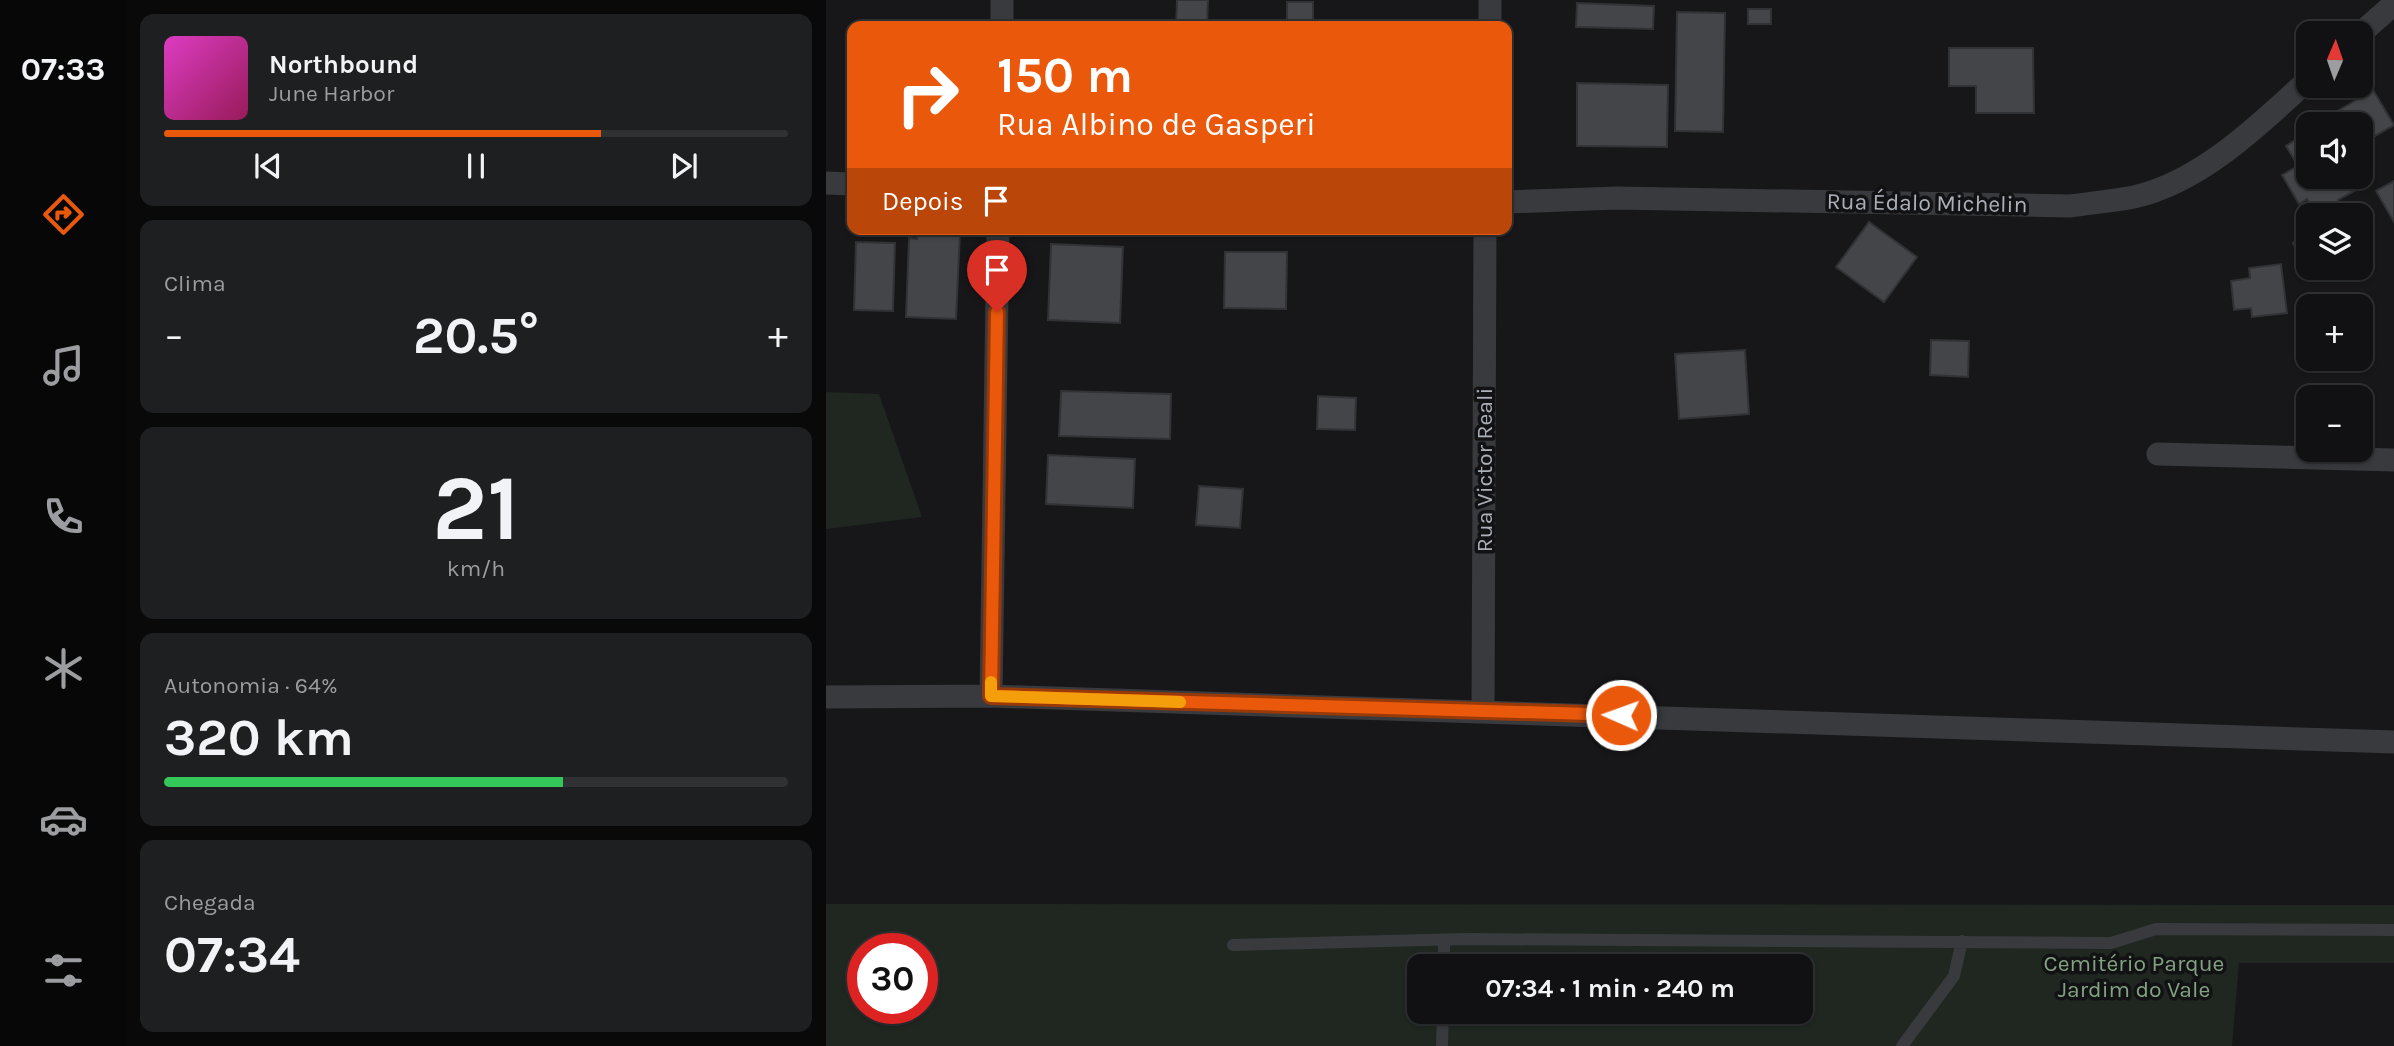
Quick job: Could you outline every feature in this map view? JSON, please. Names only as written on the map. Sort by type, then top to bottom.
[{"type":"street","points":[[1002,0],[1002,21]]},
{"type":"street","points":[[1490,0],[1490,21]]},
{"type":"street","points":[[2373,22],[2394,4]]},
{"type":"street","name":"Rua Édalo Michelin","points":[[1512,202],[1617,198],[2070,206],[2136,196],[2190,176],[2248,134],[2296,91]]},
{"type":"street","points":[[826,183],[847,184]]},
{"type":"street","points":[[991,696],[998,235]]},
{"type":"street","name":"Rua Victor Reali","points":[[1483,711],[1485,235]]},
{"type":"street","points":[[2158,454],[2394,460]]},
{"type":"street","points":[[826,697],[991,696],[2394,742]]},
{"type":"lane","points":[[1233,945],[1444,940],[2111,943],[2156,929],[2394,930]]},
{"type":"lane","points":[[1444,940],[1444,954]]},
{"type":"lane","points":[[1902,1046],[1954,976],[1962,942]]},
{"type":"lane","points":[[1442,1046],[1443,1024]]},
{"type":"green space","points":[[826,392],[879,394],[922,517],[826,529]]},
{"type":"green space","name":"Cemitério Parque Jardim do Vale","points":[[826,904],[2394,905],[2394,963],[2239,963],[2232,1046],[826,1046]]},
{"type":"building","points":[[1177,0],[1208,0],[1207,21],[1176,21]]},
{"type":"building","points":[[1287,2],[1313,2],[1313,21],[1287,21]]},
{"type":"building","points":[[1577,3],[1654,6],[1653,29],[1576,27]]},
{"type":"building","points":[[1748,9],[1771,9],[1771,24],[1748,24]]},
{"type":"building","points":[[1677,12],[1725,13],[1723,132],[1675,131]]},
{"type":"building","points":[[1949,48],[2033,48],[2034,113],[1976,113],[1976,86],[1949,86]]},
{"type":"building","points":[[1577,83],[1668,85],[1667,147],[1577,146]]},
{"type":"building","points":[[2373,90],[2394,125],[2373,137],[2373,112],[2336,112],[2360,98],[2373,98]]},
{"type":"building","points":[[2296,140],[2296,163],[2286,146]]},
{"type":"building","points":[[2296,167],[2296,189],[2356,190],[2338,200],[2340,203],[2310,203],[2307,199],[2298,203],[2282,175]]},
{"type":"building","points":[[2394,181],[2394,222],[2376,191]]},
{"type":"building","points":[[1869,222],[1917,257],[1884,302],[1836,267]]},
{"type":"building","points":[[917,235],[960,235],[956,319],[906,317],[909,238],[917,239]]},
{"type":"building","points":[[856,242],[895,243],[893,311],[854,310]]},
{"type":"building","points":[[1051,244],[1123,247],[1120,323],[1048,320]]},
{"type":"building","points":[[1225,252],[1287,252],[1286,309],[1224,308]]},
{"type":"building","points":[[2281,264],[2287,313],[2252,317],[2251,308],[2234,310],[2231,281],[2250,278],[2249,268]]},
{"type":"building","points":[[1931,340],[1969,341],[1968,377],[1930,375]]},
{"type":"building","points":[[1745,350],[1749,414],[1679,419],[1675,354]]},
{"type":"building","points":[[1061,391],[1171,394],[1170,439],[1059,436]]},
{"type":"building","points":[[1318,396],[1356,398],[1355,430],[1317,429]]},
{"type":"building","points":[[1048,455],[1135,459],[1133,508],[1046,504]]},
{"type":"building","points":[[1199,486],[1243,489],[1240,528],[1196,525]]},
{"type":"slow traffic","points":[[991,682],[991,696],[1180,702]]},
{"type":"route","points":[[997,312],[991,696],[1621,715]]}]
